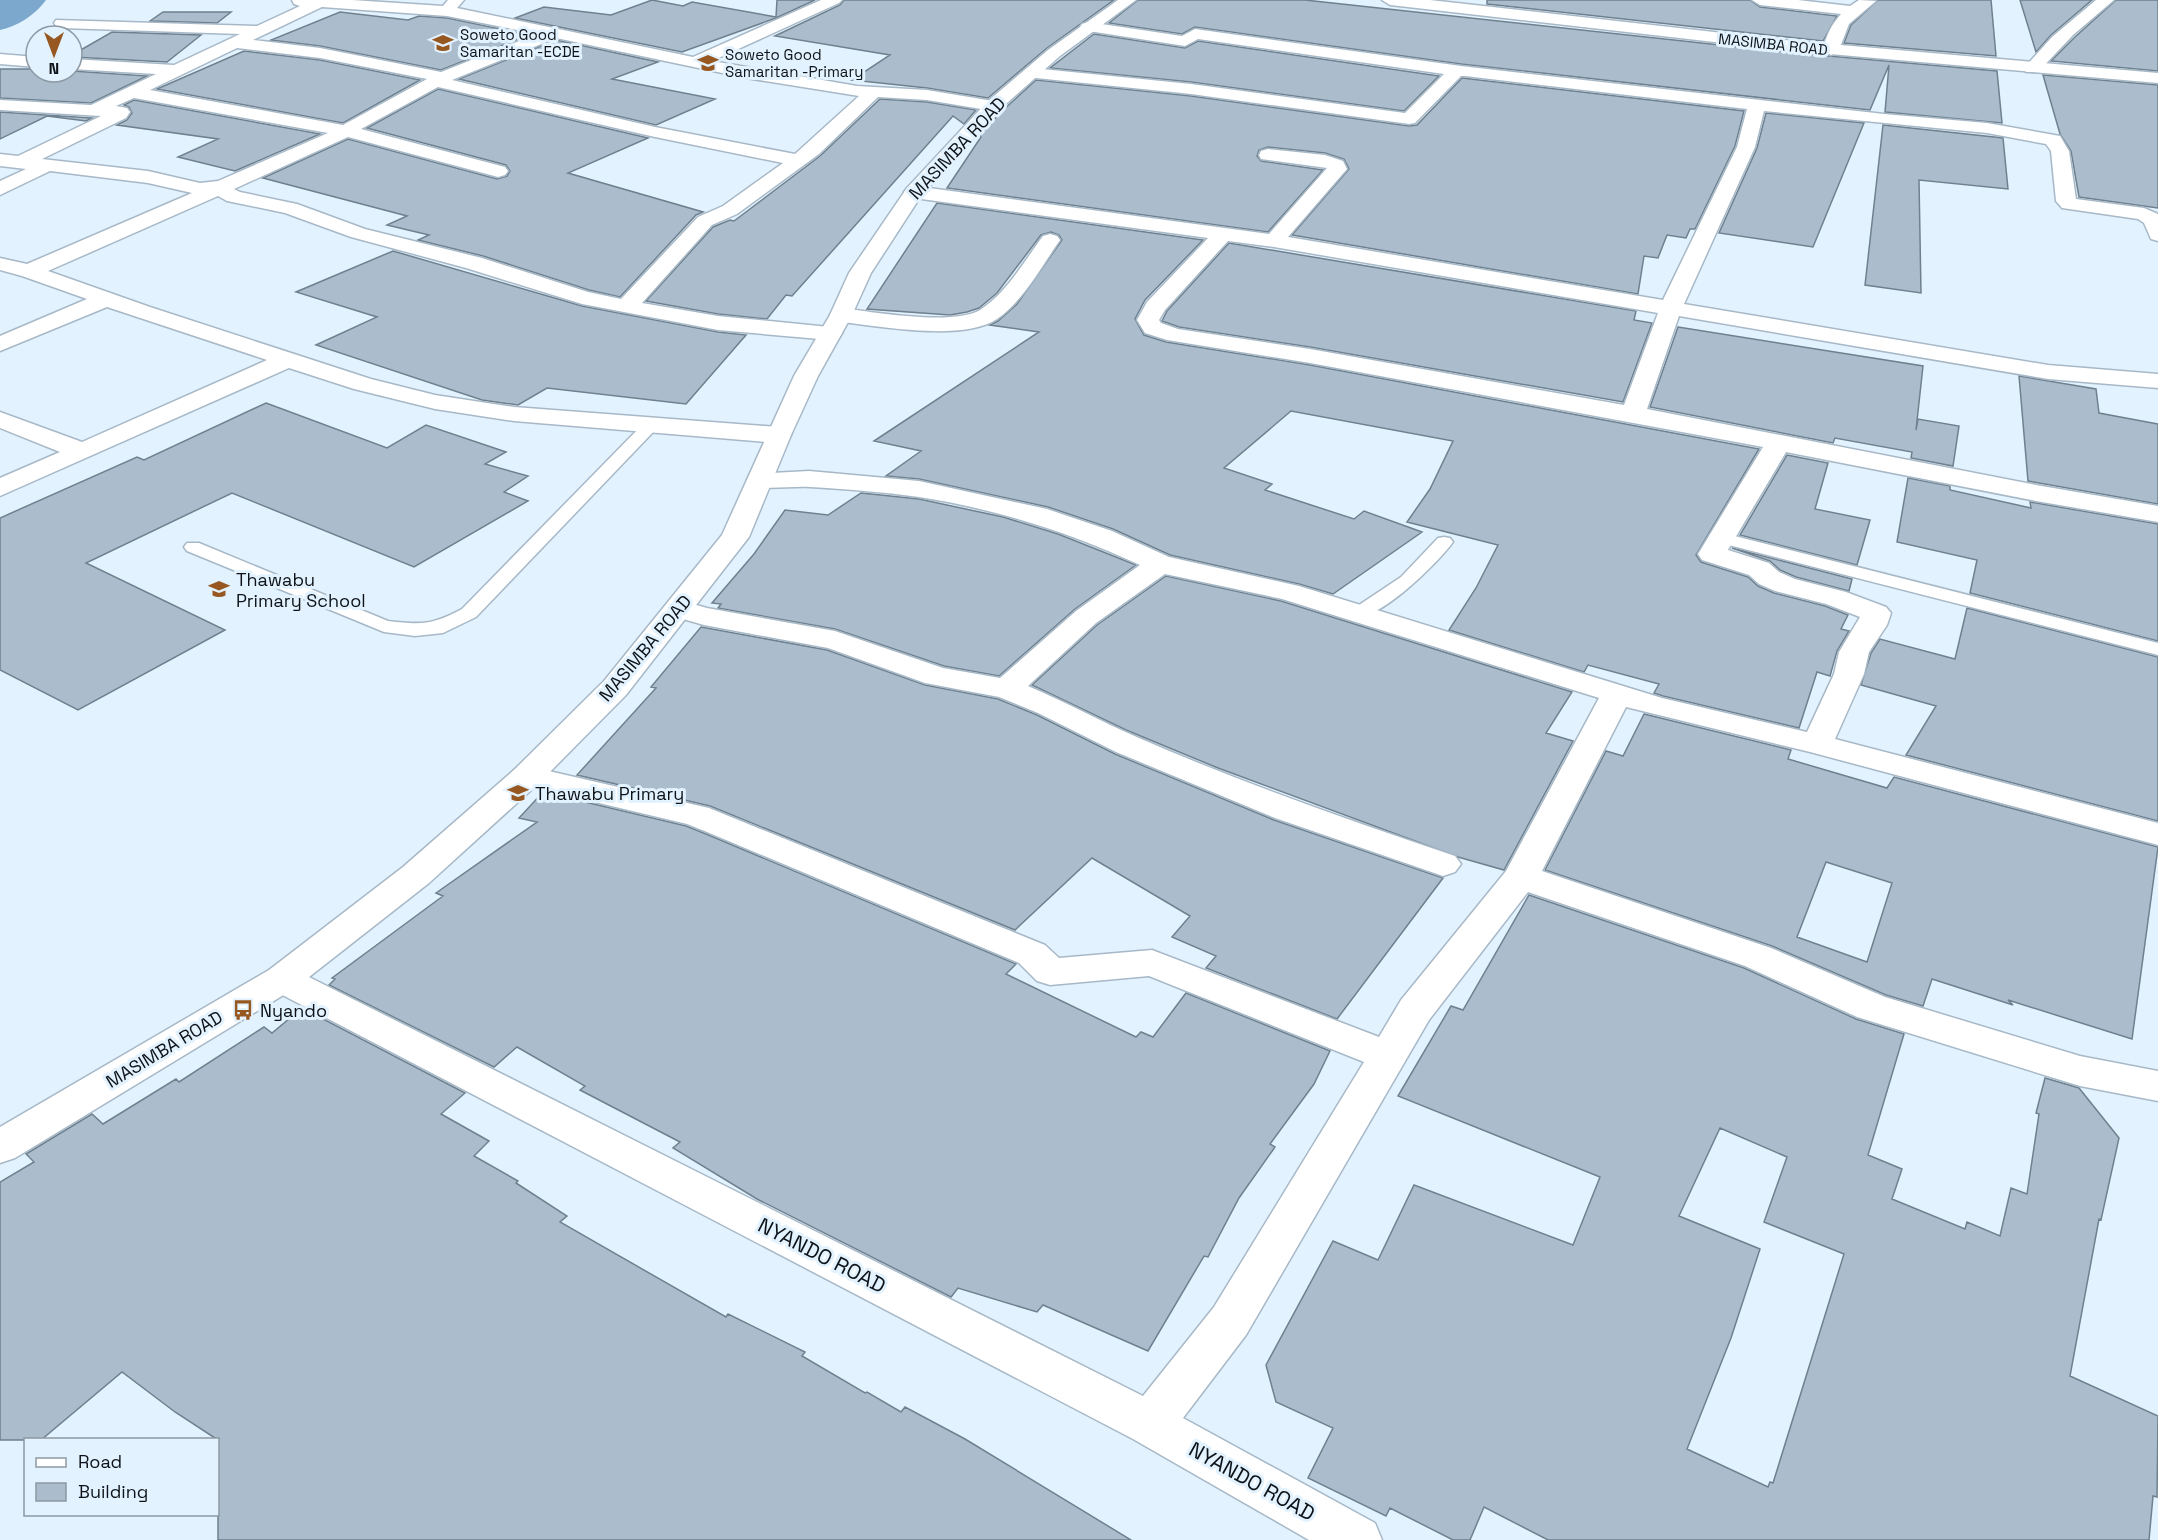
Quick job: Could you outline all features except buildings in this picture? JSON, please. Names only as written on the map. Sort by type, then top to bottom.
[{"type":"street","points":[[284,0],[452,5],[555,33],[694,63],[836,88],[927,95],[993,106]]},
{"type":"street","points":[[694,63],[834,0]]},
{"type":"street","name":"MASIMBA ROAD","points":[[0,1147],[282,979],[416,875],[527,776],[615,688],[735,537],[777,435],[806,376],[836,324],[860,273],[914,192],[993,106],[1088,27],[1128,0]]},
{"type":"street","name":"MASIMBA ROAD","points":[[1390,0],[1565,14],[1831,50],[2158,78]]},
{"type":"street","points":[[1760,0],[1852,11]]},
{"type":"street","points":[[1831,50],[1832,36],[1837,28],[1852,11],[1870,0]]},
{"type":"street","points":[[2032,68],[2045,52],[2083,17],[2106,0]]},
{"type":"street","points":[[94,110],[320,2]]},
{"type":"street","points":[[62,23],[260,30]]},
{"type":"street","points":[[1088,27],[1185,41],[1195,33],[1459,71],[1757,105],[1987,128],[2053,140],[2060,151],[2066,201],[2069,204],[2144,213],[2153,220],[2158,235]]},
{"type":"street","points":[[29,271],[346,131],[439,79],[555,33]]},
{"type":"street","points":[[235,43],[343,56],[635,128],[798,160]]},
{"type":"street","points":[[0,59],[24,61]]},
{"type":"street","points":[[84,65],[178,70]]},
{"type":"street","points":[[1032,73],[1191,89],[1409,118],[1459,71]]},
{"type":"street","points":[[626,307],[705,221],[730,210],[812,150],[875,91]]},
{"type":"street","points":[[132,92],[346,131],[498,171]]},
{"type":"street","points":[[0,105],[120,112],[21,162]]},
{"type":"street","points":[[1633,414],[1671,307],[1746,147],[1757,105]]},
{"type":"street","points":[[1268,155],[1332,162],[1337,169],[1274,241]]},
{"type":"street","points":[[0,160],[148,177],[200,189],[217,188],[234,197],[290,208],[358,233],[474,263],[582,297],[626,307],[718,322],[962,324],[977,321],[988,315],[1014,289],[1050,240]]},
{"type":"street","points":[[0,189],[48,165]]},
{"type":"street","points":[[914,192],[1274,241],[2048,372],[2158,381]]},
{"type":"street","points":[[1222,235],[1155,307],[1148,320],[1153,328],[1175,335],[1310,356],[1633,414],[2036,493],[2158,514]]},
{"type":"street","points":[[0,264],[29,271],[363,384],[435,402],[514,414],[777,435]]},
{"type":"street","points":[[0,344],[107,299]]},
{"type":"street","points":[[0,488],[289,359]]},
{"type":"street","points":[[0,419],[82,451]]},
{"type":"street","points":[[1778,443],[1712,554],[1759,569],[1769,578],[1785,585],[1836,598],[1876,613],[1872,625],[1854,652],[1849,674],[1817,744]]},
{"type":"street","points":[[760,480],[809,479],[919,489],[1047,517],[1102,537],[1160,564],[1289,592],[1653,705],[1817,744],[2158,834]]},
{"type":"street","points":[[1007,689],[1086,617],[1160,564]]},
{"type":"street","points":[[679,609],[704,616],[835,640],[936,676],[1007,689],[1049,705],[1127,745],[1287,810],[1443,864]]},
{"type":"street","points":[[1150,1424],[1230,1321],[1415,1010],[1521,877],[1618,693]]},
{"type":"street","points":[[527,776],[697,816],[719,824],[1032,954],[1050,972],[1152,963],[1388,1056]]},
{"type":"street","points":[[1521,877],[1758,957],[1871,1007],[2080,1071],[2158,1086]]},
{"type":"street","name":"NYANDO ROAD","points":[[282,979],[1150,1424],[1357,1540]]},
{"type":"lane","points":[[193,547],[384,626],[415,630],[443,627],[469,613],[651,425]]},
{"type":"lane","points":[[1723,538],[2158,649]]},
{"type":"lane","points":[[1360,613],[1407,581],[1444,542]]},
{"type":"waterway","points":[[0,18],[26,0]]},
{"type":"place","name":"Soweto Good Samaritan -ECDE","points":[[443,43]]},
{"type":"place","name":"Soweto Good Samaritan -Primary","points":[[708,63]]},
{"type":"place","name":"Thawabu Primary School","points":[[219,589]]},
{"type":"place","name":"Thawabu Primary","points":[[518,793]]},
{"type":"place","name":"Nyando","points":[[243,1010]]}]
